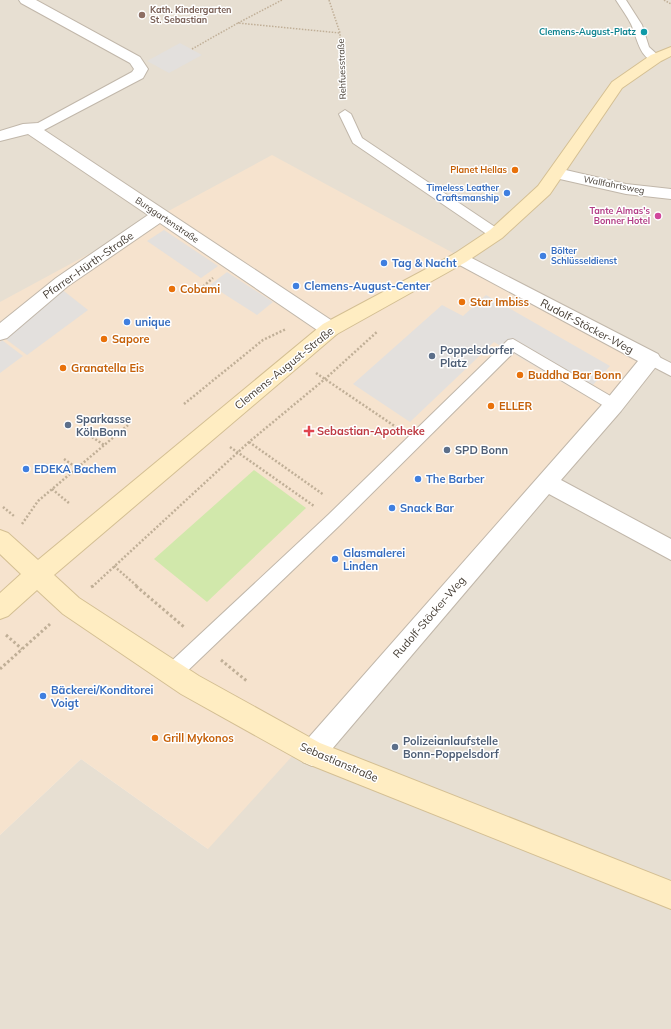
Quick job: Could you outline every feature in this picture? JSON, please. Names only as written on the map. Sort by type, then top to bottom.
[{"type":"street","points":[[0,136],[23,129],[43,126],[138,75],[141,69],[135,60],[26,0]]},
{"type":"street","points":[[656,58],[671,51]]},
{"type":"street","name":"Clemens-August-Straße","points":[[0,608],[38,574],[330,329],[460,258],[496,234],[544,190],[616,85],[656,58]]},
{"type":"street","name":"Burggartenstraße","points":[[31,129],[330,329]]},
{"type":"street","name":"Wallfahrtsweg","points":[[557,173],[626,189],[671,194]]},
{"type":"street","name":"Pfarrer-Hürth-Straße","points":[[0,333],[62,282],[160,215]]},
{"type":"street","name":"Rudolf-Stöcker-Weg","points":[[312,753],[614,405],[651,359],[460,258]]},
{"type":"street","points":[[546,482],[671,550]]},
{"type":"street","name":"Sebastianstraße","points":[[0,540],[71,606],[172,673],[312,753],[671,895]]},
{"type":"lane","points":[[621,0],[637,25],[644,48],[656,58]]},
{"type":"lane","name":"Rehfuesstraße","points":[[345,114],[357,140],[496,234]]},
{"type":"lane","points":[[172,673],[339,515],[513,344],[614,405]]},
{"type":"lane","name":"Rudolf-Stöcker-Weg","points":[[651,359],[671,370]]},
{"type":"path","points":[[192,49],[282,0]]},
{"type":"path","points":[[329,0],[340,33]]},
{"type":"path","points":[[664,0],[671,4]]},
{"type":"path","name":"Rehfuesstraße","points":[[238,23],[340,33],[341,90],[345,114]]},
{"type":"path","points":[[200,289],[214,277]]},
{"type":"path","points":[[184,404],[263,340],[287,329]]},
{"type":"path","points":[[114,566],[249,442],[325,379],[415,440]]},
{"type":"path","points":[[23,523],[38,501],[128,425]]},
{"type":"path","points":[[92,437],[104,445]]},
{"type":"path","points":[[249,442],[339,515]]},
{"type":"path","points":[[238,453],[339,515]]},
{"type":"path","points":[[64,459],[77,468]]},
{"type":"path","points":[[52,489],[70,504]]},
{"type":"path","points":[[0,631],[22,649]]},
{"type":"shaded area","points":[[0,0],[671,0],[671,1029],[0,1029],[0,835],[81,759],[208,849],[0,302]]},
{"type":"shaded area","points":[[180,43],[202,55],[169,73],[147,61]]},
{"type":"shaded area","points":[[272,155],[651,360],[208,849],[81,759],[0,835],[0,302]]},
{"type":"shaded area","points":[[164,230],[218,266],[201,278],[147,241]]},
{"type":"shaded area","points":[[227,272],[273,302],[257,315],[210,285]]},
{"type":"shaded area","points":[[60,288],[88,310],[27,355],[3,337]]},
{"type":"shaded area","name":"Poppelsdorfer Platz","points":[[486,295],[610,366],[584,395],[494,342],[410,422],[353,384],[442,305],[463,316]]},
{"type":"shaded area","points":[[2,340],[23,356],[0,373],[0,342]]},
{"type":"green space","points":[[254,470],[306,508],[207,602],[154,559]]},
{"type":"place","name":"Kath. Kindergarten St. Sebastian","points":[[142,15]]},
{"type":"place","name":"Clemens-August-Platz","points":[[644,32]]},
{"type":"place","name":"Planet Hellas","points":[[515,170]]},
{"type":"place","name":"Timeless Leather Craftsmanship","points":[[507,193]]},
{"type":"place","name":"Tante Almas's Bonner Hotel","points":[[658,216]]},
{"type":"place","name":"Bölter Schlüsseldienst","points":[[543,256]]},
{"type":"place","name":"Tag & Nacht","points":[[384,263]]},
{"type":"place","name":"Clemens-August-Center","points":[[296,286]]},
{"type":"place","name":"Cobami","points":[[172,289]]},
{"type":"place","name":"Star Imbiss","points":[[462,302]]},
{"type":"place","name":"unique","points":[[127,322]]},
{"type":"place","name":"Sapore","points":[[104,339]]},
{"type":"place","name":"Poppelsdorfer Platz","points":[[432,356]]},
{"type":"place","name":"Granatella Eis","points":[[63,368]]},
{"type":"place","name":"Buddha Bar Bonn","points":[[520,375]]},
{"type":"place","name":"ELLER","points":[[491,406]]},
{"type":"place","name":"Sparkasse KölnBonn","points":[[68,425]]},
{"type":"place","name":"Sebastian-Apotheke","points":[[309,431]]},
{"type":"place","name":"SPD Bonn","points":[[447,450]]},
{"type":"place","name":"EDEKA Bachem","points":[[26,469]]},
{"type":"place","name":"The Barber","points":[[418,479]]},
{"type":"place","name":"Snack Bar","points":[[392,508]]},
{"type":"place","name":"Glasmalerei Linden","points":[[335,559]]},
{"type":"place","name":"Bäckerei/Konditorei Voigt","points":[[43,696]]},
{"type":"place","name":"Grill Mykonos","points":[[155,738]]},
{"type":"place","name":"Polizeianlaufstelle Bonn-Poppelsdorf","points":[[395,747]]}]
